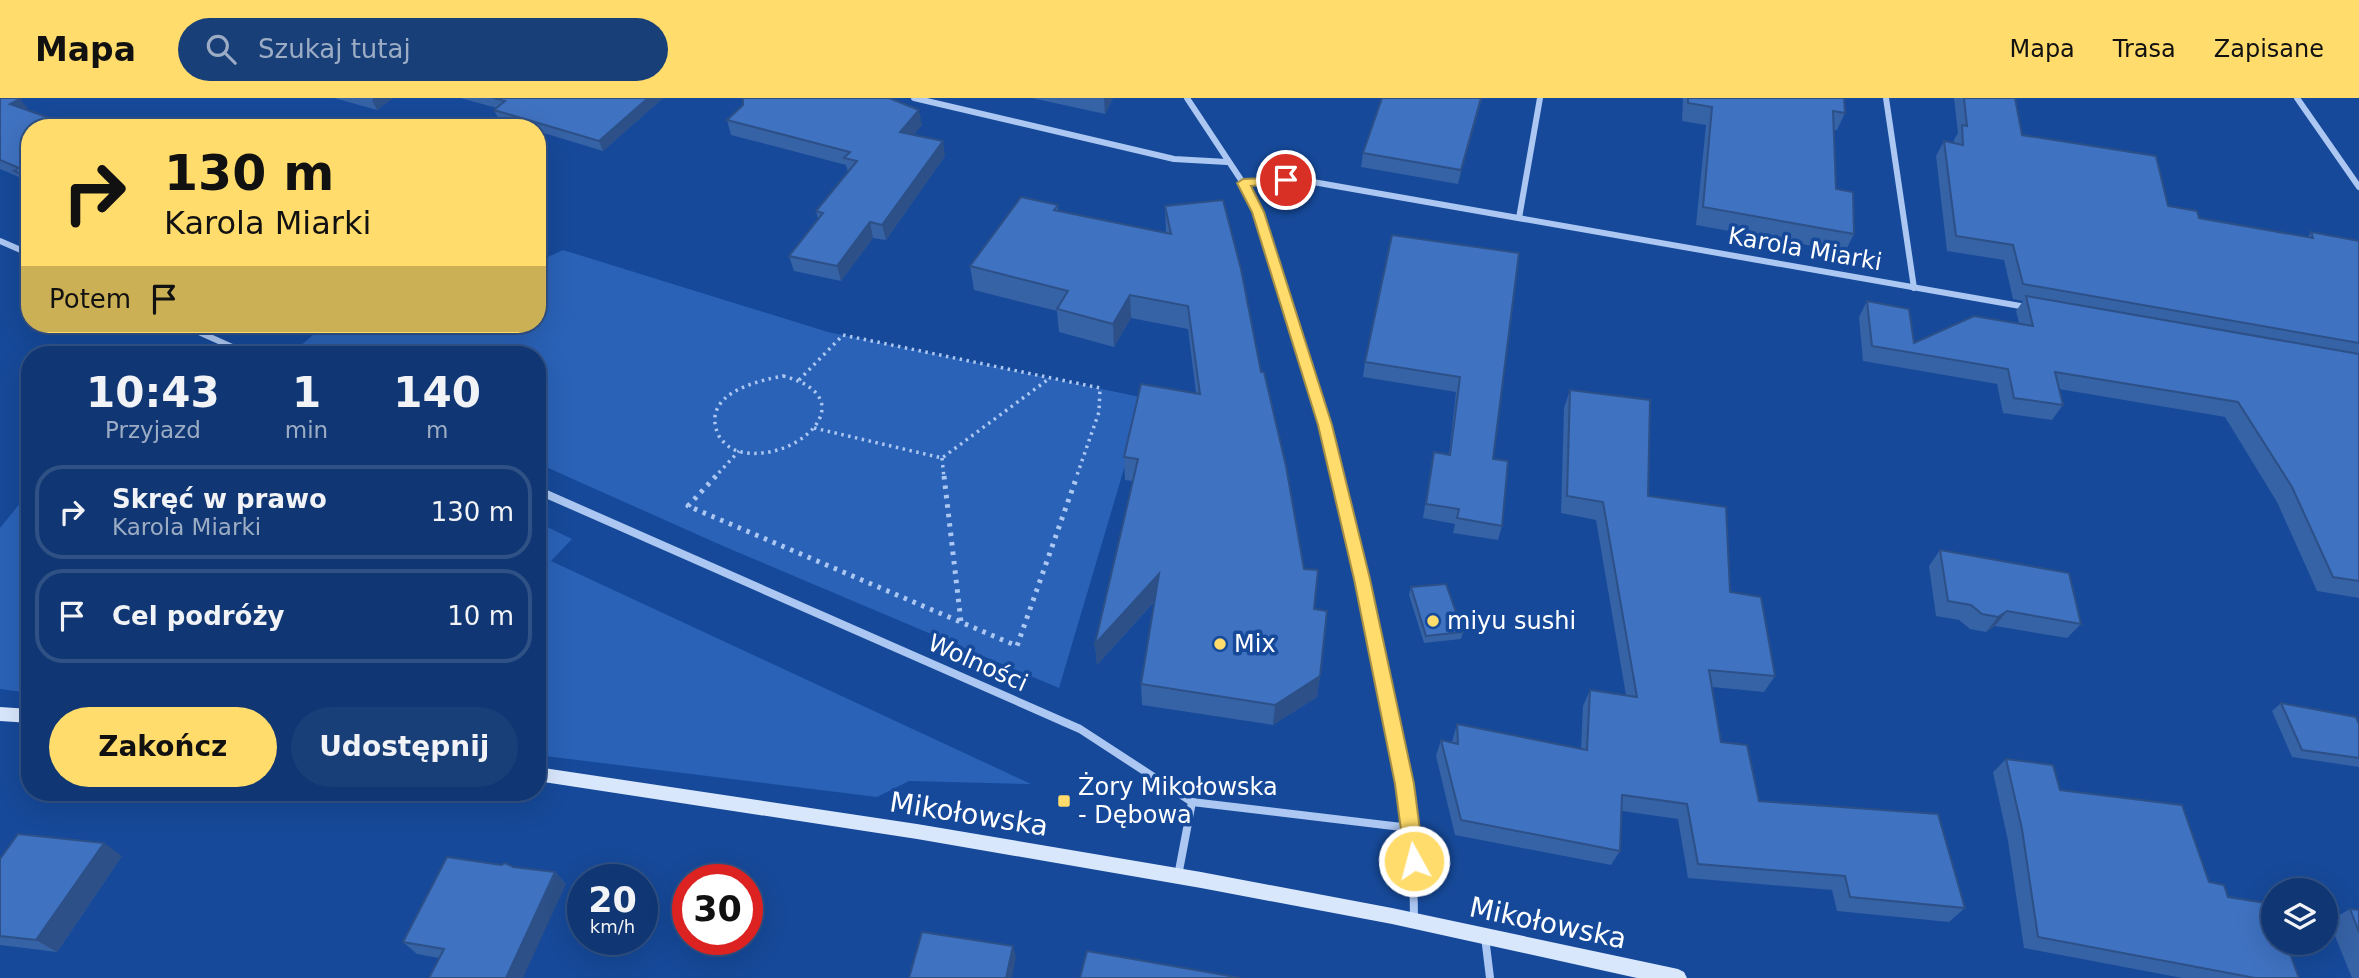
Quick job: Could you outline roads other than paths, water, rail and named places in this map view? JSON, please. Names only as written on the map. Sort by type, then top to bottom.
[{"type":"street","points":[[914,98],[1174,159],[1227,162]]},
{"type":"street","points":[[1187,98],[1243,183],[1258,212],[1325,425],[1362,579],[1405,784],[1415,875],[1414,920]]},
{"type":"street","points":[[1518,218],[1540,98]]},
{"type":"street","points":[[1886,98],[1914,288]]},
{"type":"street","points":[[2297,98],[2359,187]]},
{"type":"street","name":"Karola Miarki","points":[[1243,183],[1263,180],[1313,182],[2033,309]]},
{"type":"street","points":[[0,241],[21,250]]},
{"type":"street","points":[[201,333],[230,346]]},
{"type":"street","name":"Wolności","points":[[546,494],[1080,729],[1192,802],[1410,828]]},
{"type":"street","points":[[0,713],[21,715]]},
{"type":"street","name":"Mikołowska","points":[[546,775],[844,820],[1178,876],[1414,920],[1678,978]]},
{"type":"street","points":[[1178,876],[1192,802]]},
{"type":"street","points":[[1485,936],[1490,978]]},
{"type":"place","name":"miyu sushi","points":[[1433,621]]},
{"type":"place","name":"Mix","points":[[1220,644]]},
{"type":"place","name":"Żory Mikołowska - Dębowa","points":[[1064,801]]}]
